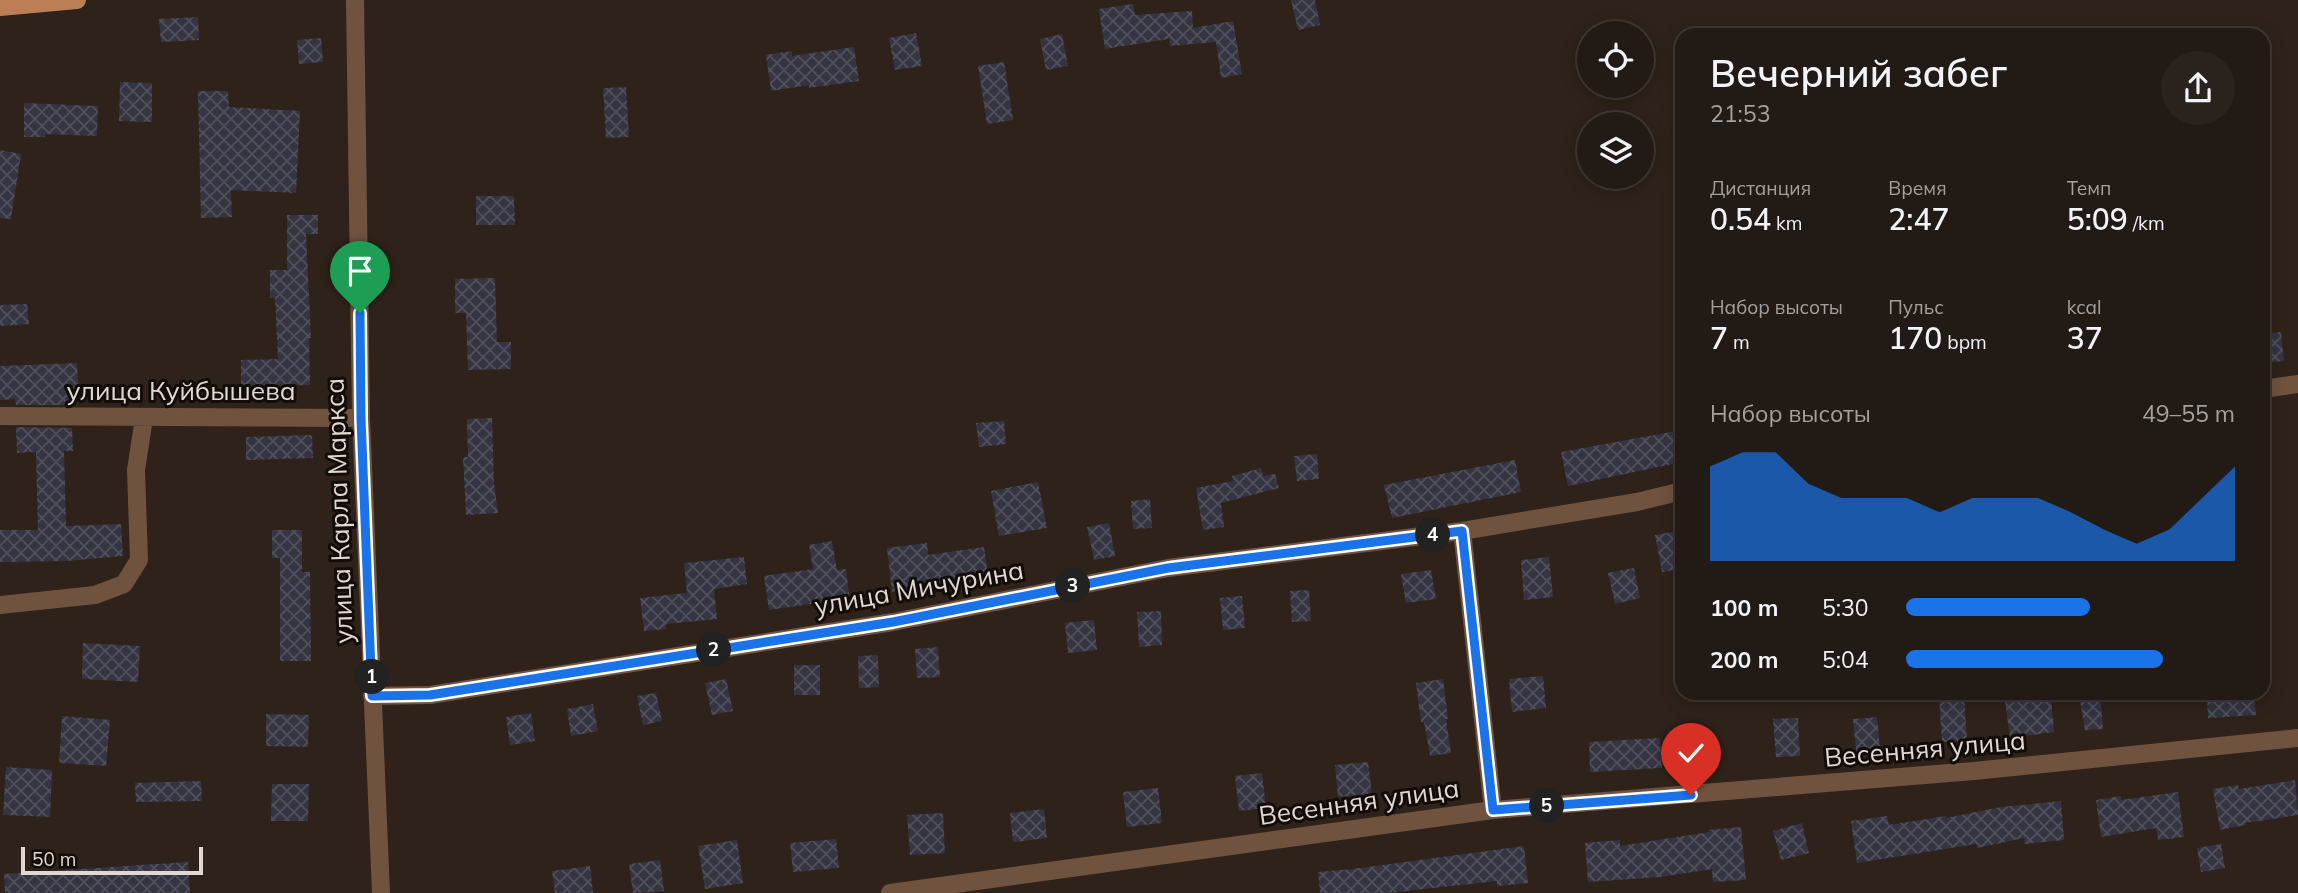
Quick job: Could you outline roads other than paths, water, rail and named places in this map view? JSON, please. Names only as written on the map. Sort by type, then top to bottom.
[{"type":"main road","points":[[0,7],[77,0]]},
{"type":"street","name":"улица Карла Маркса","points":[[355,0],[361,418],[381,893]]},
{"type":"street","points":[[2270,388],[2298,384]]},
{"type":"street","name":"улица Куйбышева","points":[[0,416],[361,418]]},
{"type":"street","points":[[0,605],[95,595],[124,584],[139,560],[136,470],[144,418]]},
{"type":"street","name":"улица Мичурина","points":[[372,696],[430,695],[893,622],[1168,568],[1462,531],[1637,502],[1675,493]]},
{"type":"street","points":[[1462,531],[1493,810]]},
{"type":"street","name":"Весенняя улица","points":[[890,893],[1493,810],[1961,773],[2298,738]]}]
